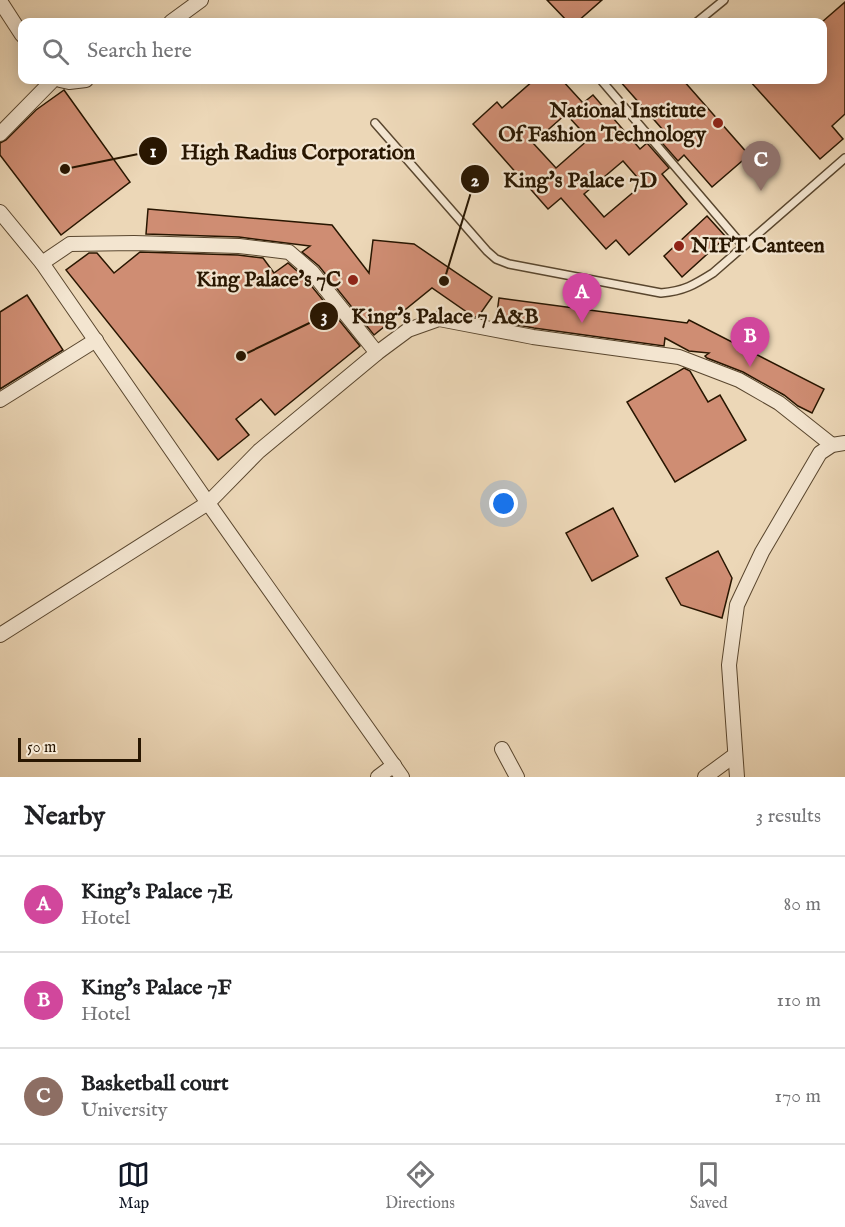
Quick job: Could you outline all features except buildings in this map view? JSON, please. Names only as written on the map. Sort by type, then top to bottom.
[{"type":"street","points":[[176,18],[201,0]]},
{"type":"street","points":[[0,1],[18,29]]},
{"type":"street","points":[[0,134],[50,84]]},
{"type":"street","points":[[0,212],[42,263],[398,771],[378,777]]},
{"type":"street","points":[[42,263],[70,244],[239,246],[289,252],[312,272],[377,353]]},
{"type":"street","points":[[0,635],[208,503],[259,451],[377,353],[408,330],[439,319],[533,337],[679,357],[739,380],[779,403],[839,444]]},
{"type":"street","points":[[0,400],[96,340]]},
{"type":"street","points":[[737,777],[729,665],[737,605],[762,552],[820,453],[839,444]]},
{"type":"street","points":[[502,749],[517,777]]},
{"type":"street","points":[[705,777],[735,755]]},
{"type":"lane","points":[[702,18],[724,0]]},
{"type":"lane","points":[[604,84],[743,246]]},
{"type":"lane","points":[[375,123],[496,259],[509,264],[661,293],[678,291],[694,285],[713,273],[845,158]]},
{"type":"place","name":"National Institute Of Fashion Technology","points":[[718,123]]},
{"type":"place","name":"High Radius Corporation","points":[[65,169]]},
{"type":"place","name":"Basketball court","points":[[761,191]]},
{"type":"place","name":"NIFT Canteen","points":[[679,246]]},
{"type":"place","name":"King Palace's 7C","points":[[353,280]]},
{"type":"place","name":"King's Palace 7D","points":[[444,281]]},
{"type":"place","name":"King's Palace 7E","points":[[582,323]]},
{"type":"place","name":"King's Palace 7 A&B","points":[[241,356]]},
{"type":"place","name":"King's Palace 7F","points":[[750,367]]}]
